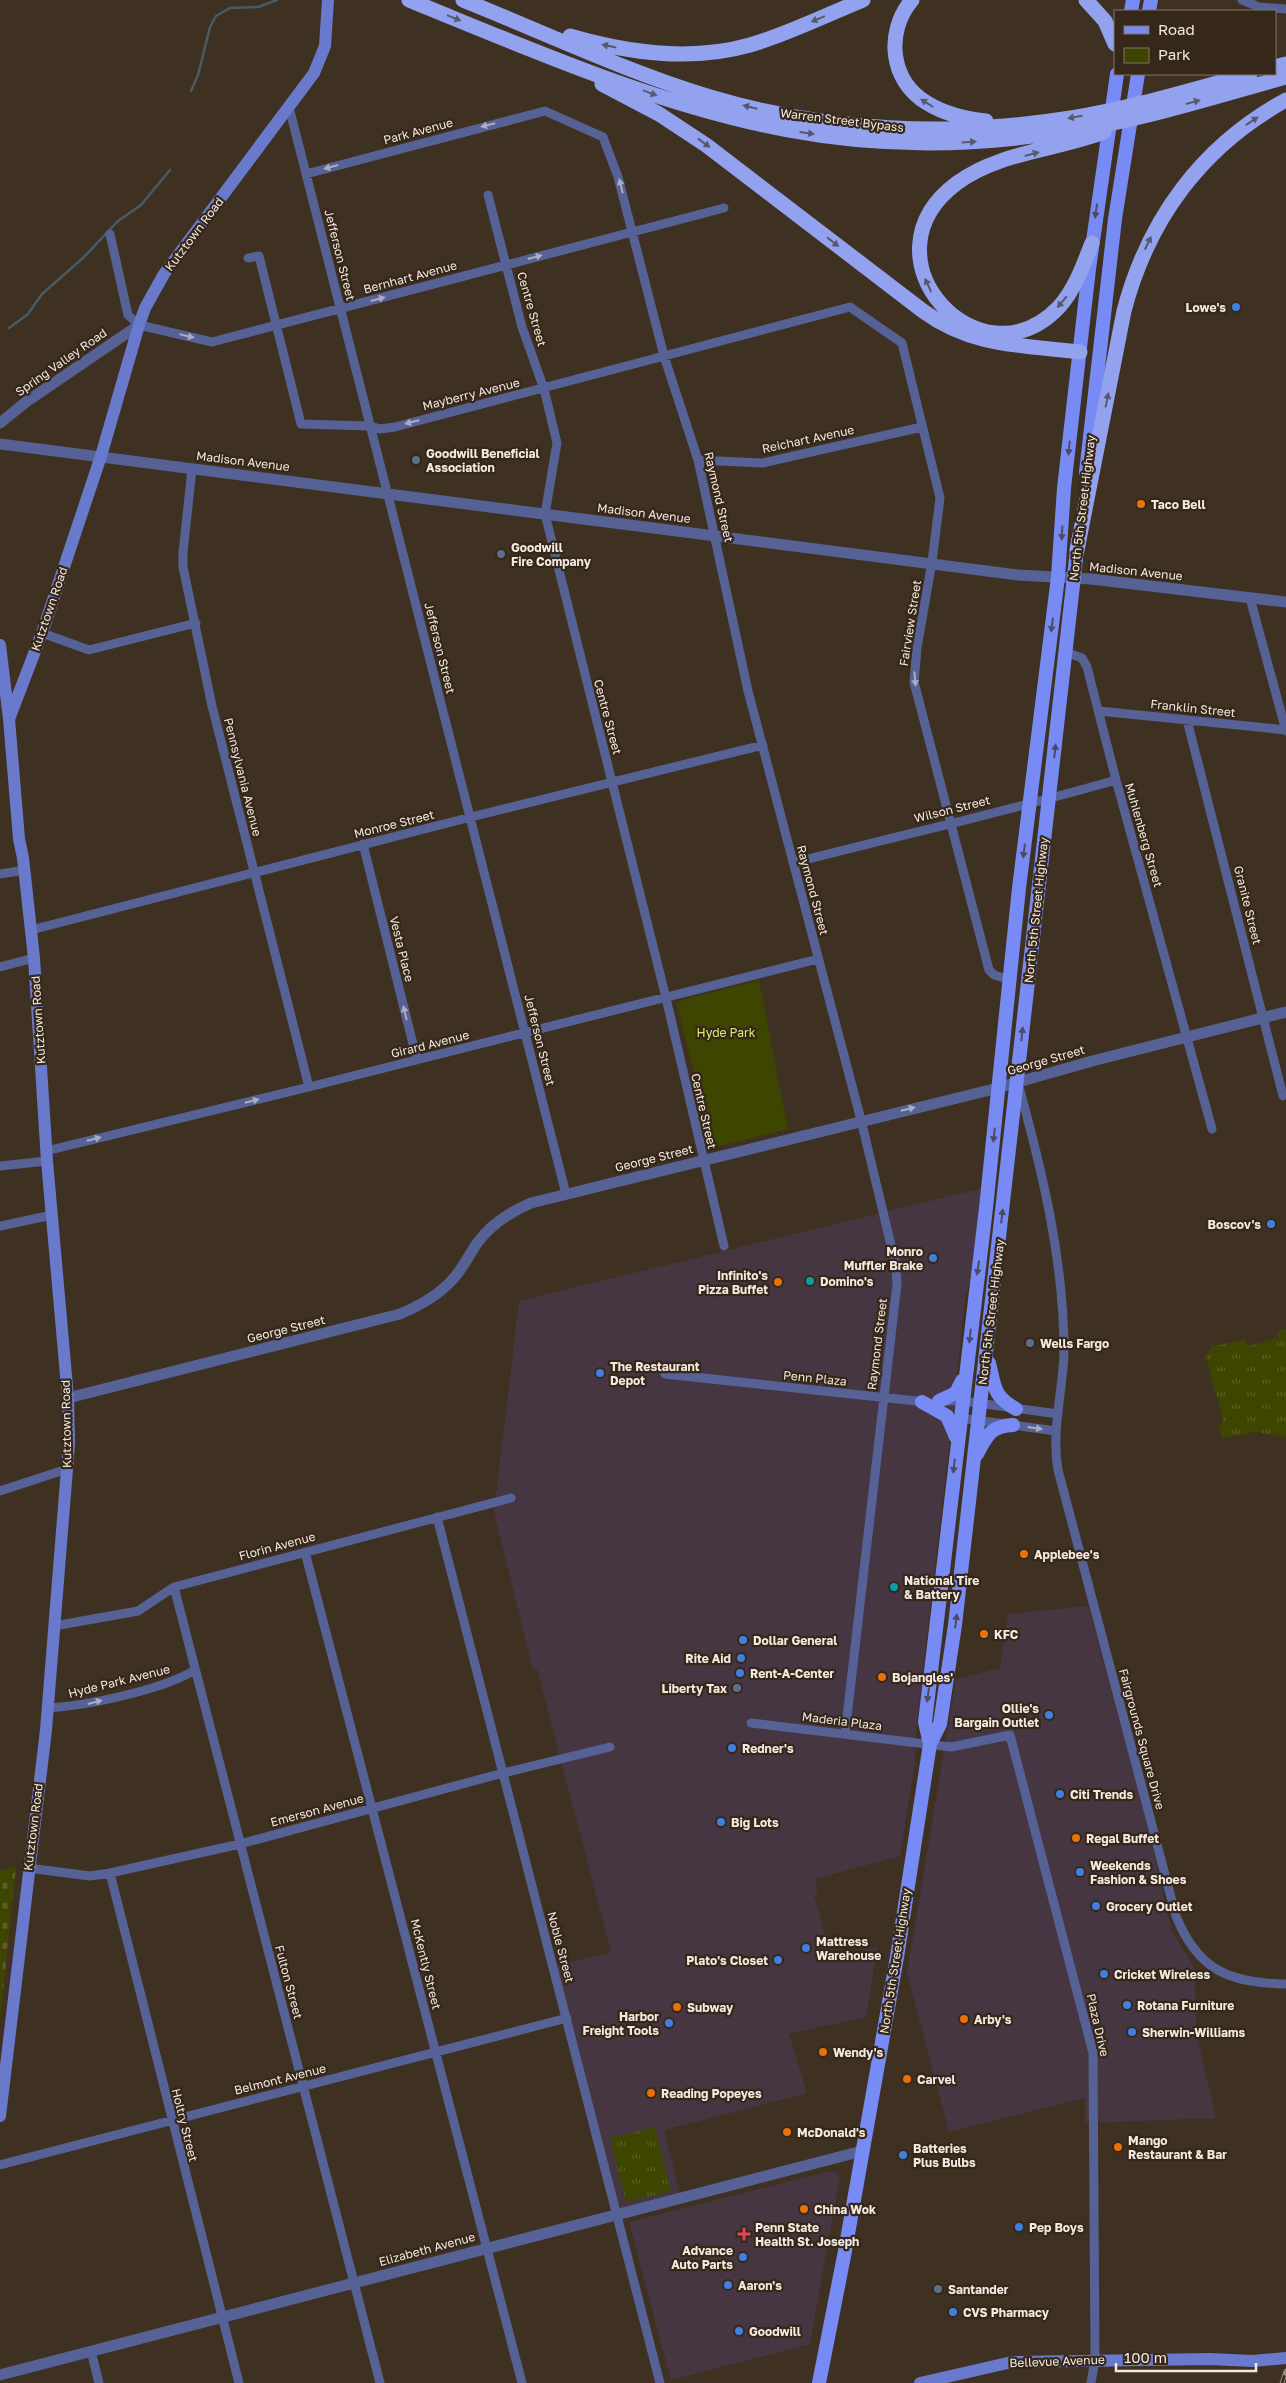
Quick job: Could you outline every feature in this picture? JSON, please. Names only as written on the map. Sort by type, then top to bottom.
[{"type":"highway","name":"Warren Street Bypass","points":[[409,0],[555,59],[659,96],[734,118],[790,130],[872,141],[925,143],[1026,137],[1075,130],[1162,111],[1286,77]]},
{"type":"highway","name":"Warren Street Bypass","points":[[463,0],[656,79],[713,98],[765,111],[827,122],[900,129],[952,129],[1025,124],[1117,109],[1246,75]]},
{"type":"highway","points":[[506,17],[617,48],[666,54],[688,54],[723,51],[750,45],[863,0]]},
{"type":"highway","points":[[912,0],[898,24],[894,45],[897,65],[912,91],[927,103],[956,116],[1025,124]]},
{"type":"highway","points":[[1086,0],[1105,21],[1114,42]]},
{"type":"highway","points":[[555,59],[692,135],[923,312],[952,330],[988,341],[1080,352]]},
{"type":"highway","points":[[1077,550],[1124,311],[1133,278],[1146,246],[1172,201],[1203,163],[1241,128],[1286,100]]},
{"type":"highway","points":[[1092,243],[1076,283],[1058,307],[1034,324],[1005,332],[989,331],[968,325],[943,308],[926,283],[919,254],[922,231],[931,210],[945,193],[968,176],[1000,162],[1080,140],[1162,111]]},
{"type":"main road","name":"Kutztown Road","points":[[0,2116],[47,1708],[67,1469],[68,1398],[47,1156],[34,958],[25,870],[19,839],[9,718],[42,633],[102,456],[145,308],[164,274],[318,66],[325,46],[328,0]]},
{"type":"main road","name":"North 5th Street Highway","points":[[930,1744],[925,1722],[1030,803],[1058,577],[1064,488],[1092,243],[1118,75]]},
{"type":"main road","name":"North 5th Street Highway","points":[[819,2383],[897,1957],[930,1744],[940,1724],[961,1579],[972,1461],[1017,1083],[1100,346],[1124,157],[1138,75]]},
{"type":"main road","points":[[1080,352],[1100,346]]},
{"type":"main road","points":[[0,645],[3,696],[9,718]]},
{"type":"main road","points":[[986,1353],[994,1390],[1001,1399],[1016,1409]]},
{"type":"main road","points":[[939,1402],[956,1393],[966,1369]]},
{"type":"main road","points":[[922,1402],[947,1416],[957,1440]]},
{"type":"main road","points":[[972,1461],[991,1432],[1000,1425],[1013,1425]]},
{"type":"main road","name":"Bellevue Avenue","points":[[920,2383],[1012,2362],[1271,2360],[1286,2358]]},
{"type":"street","points":[[1242,0],[1259,7],[1286,9]]},
{"type":"street","name":"Jefferson Street","points":[[289,107],[566,1194]]},
{"type":"street","name":"Raymond Street","points":[[536,113],[545,111],[603,137],[618,177],[664,356],[698,460],[716,536],[733,626],[861,1120],[897,1276],[845,1734]]},
{"type":"street","name":"Park Avenue","points":[[306,174],[536,113]]},
{"type":"street","name":"Centre Street","points":[[488,195],[522,327],[544,389],[557,443],[544,514],[666,998],[724,1246]]},
{"type":"street","name":"Bernhart Avenue","points":[[139,325],[212,342],[632,234],[724,208]]},
{"type":"street","points":[[110,234],[128,315],[139,325]]},
{"type":"street","name":"Mayberry Avenue","points":[[248,258],[260,256],[301,424],[370,426],[380,429],[395,426],[544,389],[822,314]]},
{"type":"street","name":"Fairview Street","points":[[822,314],[850,307],[902,343],[940,498],[914,675],[989,970],[994,975],[1011,980]]},
{"type":"street","name":"Spring Valley Road","points":[[0,423],[26,402],[139,325]]},
{"type":"street","name":"Reichart Avenue","points":[[698,460],[762,462],[922,427]]},
{"type":"street","name":"Madison Avenue","points":[[0,444],[932,562],[1018,575],[1074,578],[1286,602]]},
{"type":"street","name":"Pennsylvania Avenue","points":[[192,469],[183,567],[212,706],[309,1087]]},
{"type":"street","points":[[1250,598],[1286,730]]},
{"type":"street","points":[[42,633],[89,650],[196,623]]},
{"type":"street","name":"Muhlenberg Street","points":[[1065,652],[1077,655],[1086,662],[1116,780],[1212,1129]]},
{"type":"street","name":"Franklin Street","points":[[1098,711],[1286,730]]},
{"type":"street","name":"Granite Street","points":[[1188,720],[1283,1096]]},
{"type":"street","name":"Monroe Street","points":[[31,930],[363,844],[763,745]]},
{"type":"street","name":"Wilson Street","points":[[793,863],[1049,799],[1116,780]]},
{"type":"street","name":"Vesta Place","points":[[363,844],[417,1060]]},
{"type":"street","points":[[0,874],[25,870]]},
{"type":"street","points":[[0,967],[34,958]]},
{"type":"street","name":"Girard Avenue","points":[[0,1166],[47,1156],[309,1087],[818,959]]},
{"type":"street","name":"George Street","points":[[68,1398],[400,1314],[428,1300],[451,1281],[478,1242],[499,1219],[531,1203],[1017,1083],[1286,1012]]},
{"type":"street","name":"Fairgrounds Square Drive","points":[[1017,1083],[1041,1165],[1050,1208],[1062,1309],[1064,1353],[1056,1431],[1058,1470],[1176,1916],[1189,1944],[1211,1966],[1233,1977],[1258,1983],[1286,1984]]},
{"type":"street","points":[[0,1226],[52,1215]]},
{"type":"street","name":"Penn Plaza","points":[[665,1374],[922,1402],[962,1401]]},
{"type":"street","points":[[962,1401],[1058,1414]]},
{"type":"street","points":[[960,1418],[1056,1431]]},
{"type":"street","points":[[0,1491],[67,1469]]},
{"type":"street","name":"Florin Avenue","points":[[54,1626],[138,1611],[174,1586],[511,1498]]},
{"type":"street","name":"Noble Street","points":[[437,1517],[660,2383]]},
{"type":"street","name":"McKently Street","points":[[305,1552],[522,2383]]},
{"type":"street","name":"Fulton Street","points":[[174,1586],[380,2383]]},
{"type":"street","name":"Hyde Park Avenue","points":[[47,1708],[83,1705],[172,1681],[195,1670]]},
{"type":"street","name":"Maderia Plaza","points":[[751,1723],[952,1747],[1010,1735]]},
{"type":"street","name":"Plaza Drive","points":[[1010,1735],[1093,2053],[1095,2360],[1091,2383]]},
{"type":"street","name":"Emerson Avenue","points":[[28,1868],[90,1876],[110,1873],[240,1844],[373,1807],[610,1747]]},
{"type":"street","name":"Holtry Street","points":[[110,1873],[238,2383]]},
{"type":"street","name":"Belmont Avenue","points":[[0,2165],[567,2018]]},
{"type":"street","name":"Elizabeth Avenue","points":[[0,2375],[862,2151]]},
{"type":"street","points":[[91,2351],[99,2383]]},
{"type":"shaded area","points":[[983,1188],[973,1273],[965,1297],[956,1385],[959,1405],[951,1431],[916,1728],[915,1762],[900,1856],[815,1879],[818,1893],[814,1895],[831,1958],[877,1947],[866,2017],[789,2034],[807,2093],[664,2130],[681,2198],[618,2214],[553,1967],[611,1952],[537,1669],[533,1670],[494,1513],[519,1301]]},
{"type":"shaded area","points":[[1088,1606],[1144,1810],[1172,1931],[1195,1969],[1196,2031],[1216,2118],[1085,2123],[1085,2098],[949,2132],[907,1973],[956,1679],[1000,1668],[1008,1614]]},
{"type":"shaded area","points":[[830,2171],[836,2172],[840,2176],[810,2344],[671,2380],[629,2222]]},
{"type":"green space","name":"Hyde Park","points":[[759,980],[788,1129],[715,1147],[711,1143],[677,1004],[685,999]]},
{"type":"green space","points":[[1286,1329],[1286,1437],[1255,1432],[1222,1438],[1219,1425],[1223,1421],[1206,1357],[1212,1346],[1245,1340],[1248,1346],[1278,1338],[1277,1331]]},
{"type":"green space","points":[[16,1867],[0,2019],[0,1871]]},
{"type":"green space","points":[[655,2127],[671,2191],[626,2202],[610,2138]]},
{"type":"waterway","points":[[191,91],[198,75],[210,27],[216,16],[230,8],[258,7],[277,0]]},
{"type":"waterway","points":[[9,328],[28,314],[42,294],[83,258],[118,221],[141,205],[170,170]]},
{"type":"railway","points":[[1282,2383],[1286,2371]]},
{"type":"place","name":"Lowe's","points":[[1236,307]]},
{"type":"place","name":"Goodwill Beneficial Association","points":[[416,460]]},
{"type":"place","name":"Taco Bell","points":[[1141,504]]},
{"type":"place","name":"Goodwill Fire Company","points":[[501,554]]},
{"type":"place","name":"Boscov's","points":[[1271,1224]]},
{"type":"place","name":"Monro Muffler Brake","points":[[933,1258]]},
{"type":"place","name":"Domino's","points":[[810,1281]]},
{"type":"place","name":"Infinito's Pizza Buffet","points":[[778,1282]]},
{"type":"place","name":"Wells Fargo","points":[[1030,1343]]},
{"type":"place","name":"The Restaurant Depot","points":[[600,1373]]},
{"type":"place","name":"Applebee's","points":[[1024,1554]]},
{"type":"place","name":"National Tire & Battery","points":[[894,1587]]},
{"type":"place","name":"KFC","points":[[984,1634]]},
{"type":"place","name":"Dollar General","points":[[743,1640]]},
{"type":"place","name":"Rite Aid","points":[[741,1658]]},
{"type":"place","name":"Rent-A-Center","points":[[740,1673]]},
{"type":"place","name":"Bojangles'","points":[[882,1677]]},
{"type":"place","name":"Liberty Tax","points":[[737,1688]]},
{"type":"place","name":"Ollie's Bargain Outlet","points":[[1049,1715]]},
{"type":"place","name":"Redner's","points":[[732,1748]]},
{"type":"place","name":"Citi Trends","points":[[1060,1794]]},
{"type":"place","name":"Big Lots","points":[[721,1822]]},
{"type":"place","name":"Regal Buffet","points":[[1076,1838]]},
{"type":"place","name":"Weekends Fashion & Shoes","points":[[1080,1872]]},
{"type":"place","name":"Grocery Outlet","points":[[1096,1906]]},
{"type":"place","name":"Mattress Warehouse","points":[[806,1948]]},
{"type":"place","name":"Plato's Closet","points":[[778,1960]]},
{"type":"place","name":"Cricket Wireless","points":[[1104,1974]]},
{"type":"place","name":"Rotana Furniture","points":[[1127,2005]]},
{"type":"place","name":"Subway","points":[[677,2007]]},
{"type":"place","name":"Arby's","points":[[964,2019]]},
{"type":"place","name":"Harbor Freight Tools","points":[[669,2023]]},
{"type":"place","name":"Sherwin-Williams","points":[[1132,2032]]},
{"type":"place","name":"Wendy's","points":[[823,2052]]},
{"type":"place","name":"Carvel","points":[[907,2079]]},
{"type":"place","name":"Reading Popeyes","points":[[651,2093]]},
{"type":"place","name":"McDonald's","points":[[787,2132]]},
{"type":"place","name":"Mango Restaurant & Bar","points":[[1118,2147]]},
{"type":"place","name":"Batteries Plus Bulbs","points":[[903,2155]]},
{"type":"place","name":"China Wok","points":[[804,2209]]},
{"type":"place","name":"Pep Boys","points":[[1019,2227]]},
{"type":"place","name":"Penn State Health St. Joseph","points":[[744,2234]]},
{"type":"place","name":"Advance Auto Parts","points":[[743,2257]]},
{"type":"place","name":"Aaron's","points":[[728,2285]]},
{"type":"place","name":"Santander","points":[[938,2289]]},
{"type":"place","name":"CVS Pharmacy","points":[[953,2312]]},
{"type":"place","name":"Goodwill","points":[[739,2331]]}]
